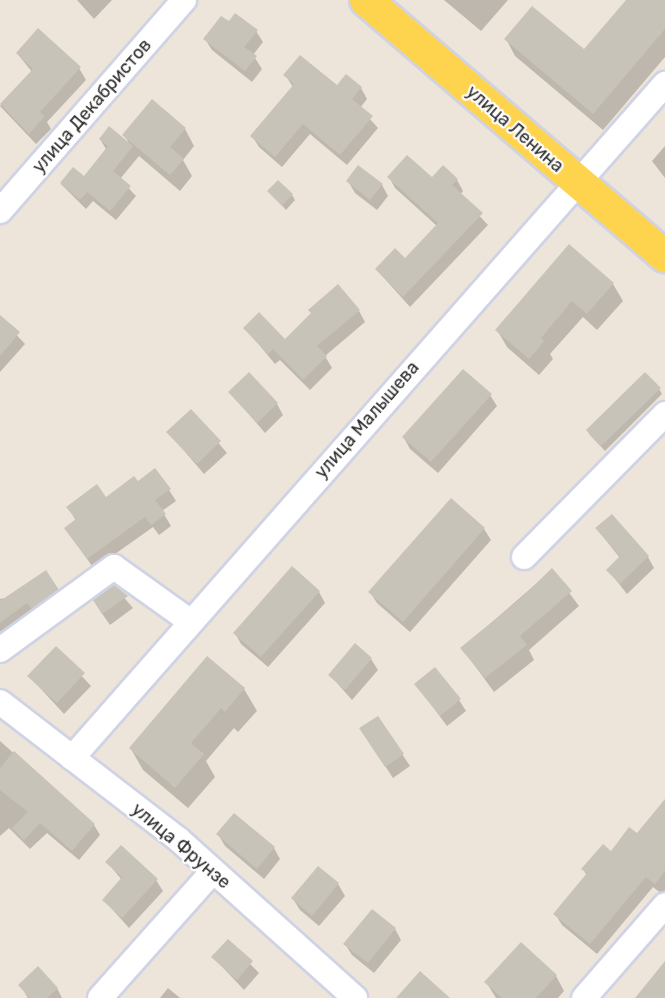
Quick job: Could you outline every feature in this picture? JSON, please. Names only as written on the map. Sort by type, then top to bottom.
[{"type":"main road","name":"улица Ленина","points":[[366,0],[665,256]]},
{"type":"street","name":"улица Декабристов","points":[[0,212],[184,0]]},
{"type":"street","name":"улица Малышева","points":[[72,758],[665,84]]},
{"type":"street","points":[[524,557],[665,414]]},
{"type":"street","points":[[0,650],[114,567],[191,622]]},
{"type":"street","name":"улица Фрунзе","points":[[0,702],[213,871],[355,998]]},
{"type":"street","points":[[100,998],[213,871]]},
{"type":"street","points":[[584,998],[665,905]]},
{"type":"building","points":[[626,0],[665,0],[665,29],[593,114],[504,39],[532,6],[584,49]]},
{"type":"building","points":[[235,13],[258,30],[244,47],[257,56],[245,71],[203,39],[221,16],[229,21]]},
{"type":"building","points":[[38,28],[81,67],[40,112],[45,116],[29,134],[0,104],[33,69],[16,53]]},
{"type":"building","points":[[300,55],[337,85],[346,74],[362,87],[352,99],[373,116],[340,155],[303,124],[275,157],[250,136],[294,84],[283,75]]},
{"type":"building","points":[[152,99],[186,128],[170,147],[184,159],[170,175],[122,135]]},
{"type":"building","points":[[109,126],[133,146],[113,171],[131,186],[110,211],[87,192],[80,200],[60,183],[73,167],[84,176],[108,146],[99,139]]},
{"type":"building","points":[[407,155],[432,177],[443,165],[458,179],[452,185],[483,213],[403,297],[375,269],[395,248],[405,258],[438,223],[387,177]]},
{"type":"building","points":[[358,165],[383,184],[370,200],[346,181]]},
{"type":"building","points":[[278,180],[293,194],[282,206],[267,191]]},
{"type":"building","points":[[569,244],[614,283],[587,314],[572,301],[541,338],[544,341],[529,359],[495,330]]},
{"type":"building","points":[[338,284],[360,310],[317,346],[327,356],[303,380],[273,349],[268,354],[243,328],[259,312],[285,339],[311,313],[308,310]]},
{"type":"building","points":[[0,315],[20,332],[0,356]]},
{"type":"building","points":[[463,369],[492,394],[431,462],[402,437]]},
{"type":"building","points":[[249,372],[278,403],[257,423],[228,392]]},
{"type":"building","points":[[645,372],[661,388],[601,446],[586,430]]},
{"type":"building","points":[[191,409],[221,441],[197,464],[166,432]]},
{"type":"building","points":[[155,468],[171,489],[155,500],[166,514],[151,525],[145,517],[87,559],[64,528],[76,519],[66,507],[97,484],[106,497],[134,476],[138,481]]},
{"type":"building","points":[[451,498],[485,528],[403,622],[368,592]]},
{"type":"building","points":[[612,514],[649,556],[620,584],[606,570],[620,556],[595,528]]},
{"type":"building","points":[[292,566],[320,591],[261,657],[233,633]]},
{"type":"building","points":[[552,568],[572,591],[520,636],[527,645],[485,678],[460,648],[519,600]]},
{"type":"building","points":[[46,570],[59,590],[32,609],[27,603],[0,623],[0,601]]},
{"type":"building","points":[[114,585],[128,596],[102,614],[93,600]]},
{"type":"building","points":[[355,643],[372,658],[345,690],[328,675]]},
{"type":"building","points":[[56,646],[85,673],[57,703],[27,676]]},
{"type":"building","points":[[207,656],[245,688],[225,712],[221,708],[191,743],[204,754],[175,788],[129,748]]},
{"type":"building","points":[[435,667],[461,699],[440,716],[414,684]]},
{"type":"building","points":[[378,716],[404,754],[385,767],[359,728]]},
{"type":"building","points":[[14,751],[95,824],[72,851],[40,823],[24,840],[12,828],[28,812],[0,790],[0,768]]},
{"type":"building","points":[[665,799],[665,871],[655,884],[646,877],[590,944],[553,914],[587,873],[581,869],[603,844],[611,851],[629,827],[637,833]]},
{"type":"building","points":[[234,813],[275,847],[257,869],[216,834]]},
{"type":"building","points":[[121,845],[158,879],[122,918],[102,900],[122,877],[105,862]]},
{"type":"building","points":[[318,866],[339,883],[312,916],[291,898]]},
{"type":"building","points":[[372,909],[396,928],[368,963],[343,944]]},
{"type":"building","points":[[228,939],[253,961],[237,980],[211,957]]},
{"type":"building","points":[[521,942],[557,975],[536,998],[502,998],[484,982]]},
{"type":"building","points":[[665,961],[665,998],[635,998]]},
{"type":"building","points":[[38,966],[58,988],[47,998],[30,998],[18,985]]},
{"type":"building","points":[[420,971],[450,998],[396,998]]}]
